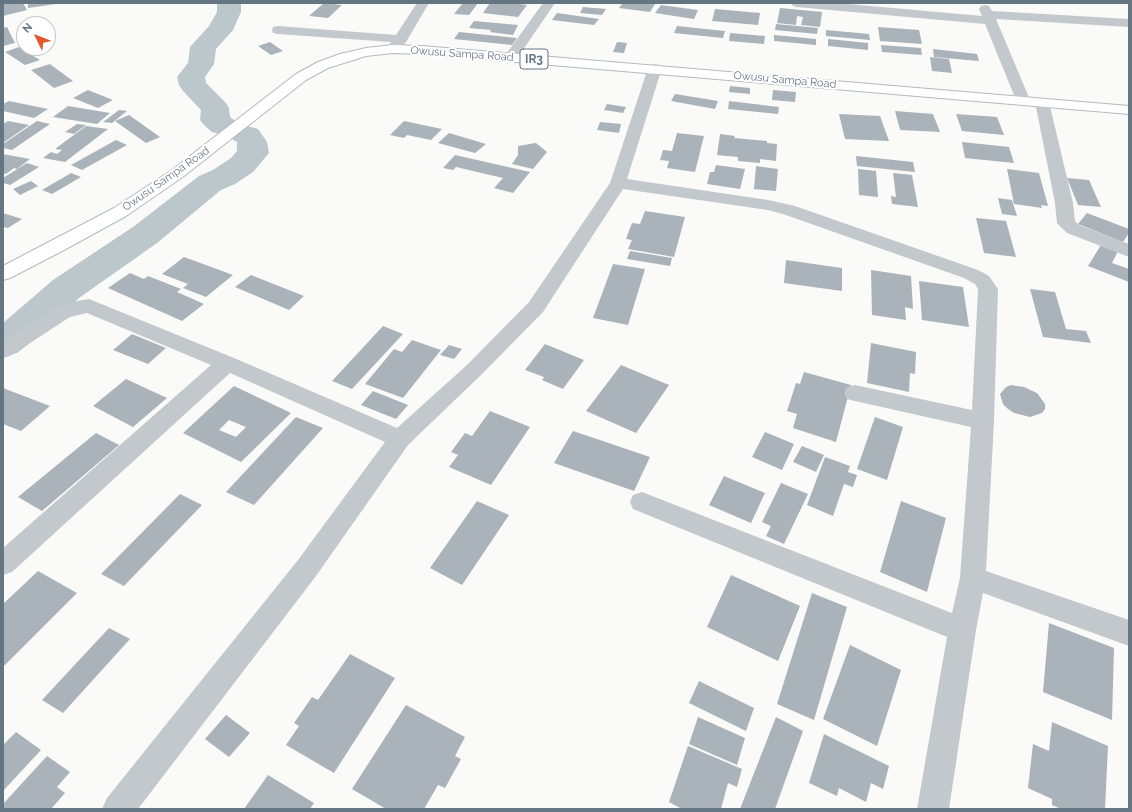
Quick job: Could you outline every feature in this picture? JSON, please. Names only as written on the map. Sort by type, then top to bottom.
[{"type":"main road","name":"Owusu Sampa Road","points":[[3,274],[120,212],[178,173],[301,77],[323,65],[345,57],[397,44],[422,50],[656,68],[1129,110]]},
{"type":"street","points":[[278,30],[397,44],[423,3]]},
{"type":"street","points":[[511,57],[549,3]]},
{"type":"street","points":[[797,3],[987,13],[1129,23]]},
{"type":"street","points":[[987,13],[1023,100]]},
{"type":"street","points":[[118,809],[158,760],[307,568],[400,439],[474,370],[536,307],[618,183],[656,68]]},
{"type":"street","points":[[1042,102],[1064,202],[1066,224],[1073,229],[1129,251]]},
{"type":"street","points":[[618,183],[768,205],[789,210],[964,272],[982,280],[988,289],[983,421],[973,578],[962,630],[933,809]]},
{"type":"street","points":[[3,351],[63,312],[89,306],[227,362],[400,439]]},
{"type":"street","points":[[3,564],[227,362]]},
{"type":"street","points":[[855,392],[983,421]]},
{"type":"street","points":[[642,502],[962,630]]},
{"type":"street","points":[[973,578],[1129,633]]},
{"type":"building","points":[[3,3],[23,3],[27,10],[3,16]]},
{"type":"building","points":[[28,3],[56,3],[56,4],[28,8]]},
{"type":"building","points":[[324,3],[342,5],[328,18],[309,16]]},
{"type":"building","points":[[463,3],[478,3],[469,15],[454,14]]},
{"type":"building","points":[[490,3],[527,5],[518,17],[483,13]]},
{"type":"building","points":[[623,3],[655,4],[650,12],[619,8]]},
{"type":"building","points":[[661,5],[698,10],[694,19],[655,13]]},
{"type":"building","points":[[583,7],[606,9],[602,15],[580,13]]},
{"type":"building","points":[[780,8],[822,12],[820,27],[801,25],[803,17],[797,16],[796,25],[777,23]]},
{"type":"building","points":[[715,9],[760,13],[758,25],[712,21]]},
{"type":"building","points":[[557,13],[599,19],[594,25],[552,20]]},
{"type":"building","points":[[474,21],[518,25],[513,35],[490,32],[491,30],[469,28]]},
{"type":"building","points":[[776,24],[818,28],[817,34],[775,30]]},
{"type":"building","points":[[677,26],[725,31],[723,38],[674,33]]},
{"type":"building","points":[[7,27],[15,43],[3,46],[3,28]]},
{"type":"building","points":[[878,27],[919,30],[922,44],[880,41]]},
{"type":"building","points":[[826,30],[869,34],[870,40],[826,36]]},
{"type":"building","points":[[459,32],[517,38],[512,45],[454,39]]},
{"type":"building","points":[[730,33],[765,36],[764,44],[729,41]]},
{"type":"building","points":[[774,35],[816,39],[816,45],[774,41]]},
{"type":"building","points":[[828,39],[868,43],[868,50],[828,46]]},
{"type":"building","points":[[270,42],[283,51],[271,55],[258,46]]},
{"type":"building","points":[[617,42],[627,43],[624,53],[613,52]]},
{"type":"building","points":[[881,45],[921,48],[922,55],[882,52]]},
{"type":"building","points":[[16,48],[16,56],[34,56],[40,60],[25,65],[5,52]]},
{"type":"building","points":[[933,49],[977,54],[979,61],[934,57]]},
{"type":"building","points":[[930,57],[949,59],[952,73],[932,71]]},
{"type":"building","points":[[50,64],[73,81],[54,88],[31,70]]},
{"type":"building","points":[[730,86],[750,88],[750,94],[729,92]]},
{"type":"building","points":[[88,90],[113,100],[98,108],[73,98]]},
{"type":"building","points":[[773,90],[796,92],[795,102],[772,100]]},
{"type":"building","points":[[675,94],[718,101],[715,109],[671,101]]},
{"type":"building","points":[[9,101],[48,109],[34,118],[3,111],[3,104]]},
{"type":"building","points":[[729,101],[779,107],[778,114],[728,109]]},
{"type":"building","points":[[607,104],[626,107],[623,113],[604,110]]},
{"type":"building","points":[[68,106],[110,113],[97,124],[53,117]]},
{"type":"building","points":[[119,110],[127,111],[112,123],[103,122]]},
{"type":"building","points":[[895,111],[933,114],[940,132],[900,130]]},
{"type":"building","points":[[839,114],[880,116],[889,141],[845,139]]},
{"type":"building","points":[[956,114],[997,117],[1004,135],[962,131]]},
{"type":"building","points":[[129,115],[160,137],[146,143],[115,121]]},
{"type":"building","points":[[8,121],[29,125],[3,143],[3,124]]},
{"type":"building","points":[[37,121],[50,124],[12,150],[3,148],[3,144]]},
{"type":"building","points":[[404,121],[442,129],[431,140],[407,135],[404,138],[390,135]]},
{"type":"building","points":[[600,122],[621,124],[619,133],[597,130]]},
{"type":"building","points":[[77,124],[86,125],[74,134],[65,132]]},
{"type":"building","points":[[86,126],[108,129],[65,162],[43,158],[51,152],[57,154],[62,150],[55,149]]},
{"type":"building","points":[[449,133],[486,144],[475,153],[438,143]]},
{"type":"building","points":[[677,133],[704,136],[695,172],[667,168],[669,161],[660,160],[663,150],[672,151]]},
{"type":"building","points":[[720,134],[735,136],[734,138],[767,141],[767,143],[777,144],[776,161],[760,159],[760,163],[738,161],[738,157],[717,155]]},
{"type":"building","points":[[116,140],[127,145],[82,170],[71,165]]},
{"type":"building","points":[[962,142],[1009,147],[1014,163],[965,158]]},
{"type":"building","points":[[536,143],[547,152],[533,169],[512,164],[518,155],[518,146]]},
{"type":"building","points":[[3,154],[30,159],[17,169],[14,168],[6,174],[3,173]]},
{"type":"building","points":[[455,155],[530,172],[513,193],[494,188],[503,178],[456,167],[453,170],[443,168]]},
{"type":"building","points":[[856,156],[913,162],[915,172],[857,166]]},
{"type":"building","points":[[27,163],[39,167],[10,185],[3,183],[3,178]]},
{"type":"building","points":[[716,165],[745,169],[740,189],[707,184],[710,172],[714,172]]},
{"type":"building","points":[[756,166],[778,169],[776,191],[754,189]]},
{"type":"building","points":[[858,169],[876,171],[878,197],[859,195]]},
{"type":"building","points":[[1007,169],[1039,173],[1048,206],[1041,205],[1042,208],[1014,204]]},
{"type":"building","points":[[71,173],[81,177],[52,194],[42,190]]},
{"type":"building","points":[[893,173],[912,175],[918,207],[892,204],[891,196],[896,197]]},
{"type":"building","points":[[1067,178],[1089,180],[1101,207],[1078,205]]},
{"type":"building","points":[[31,181],[38,186],[20,195],[13,189]]},
{"type":"building","points":[[998,198],[1012,200],[1017,216],[1002,214]]},
{"type":"building","points":[[645,211],[685,217],[674,257],[628,249],[632,240],[626,239],[632,223],[640,224]]},
{"type":"building","points":[[3,213],[22,219],[8,228],[3,227]]},
{"type":"building","points":[[1087,213],[1129,229],[1129,233],[1123,242],[1078,224]]},
{"type":"building","points":[[976,218],[1006,221],[1016,257],[984,253]]},
{"type":"building","points":[[1101,245],[1118,251],[1112,263],[1129,269],[1129,282],[1088,266]]},
{"type":"building","points":[[630,251],[672,258],[670,266],[627,259]]},
{"type":"building","points":[[184,257],[233,275],[206,297],[183,288],[188,284],[162,274]]},
{"type":"building","points":[[786,260],[842,268],[842,291],[784,283]]},
{"type":"building","points":[[613,264],[645,269],[628,325],[593,318]]},
{"type":"building","points":[[871,270],[911,276],[913,309],[905,307],[906,320],[872,315]]},
{"type":"building","points":[[130,273],[144,279],[148,276],[181,289],[177,292],[204,304],[182,321],[108,288]]},
{"type":"building","points":[[251,275],[304,296],[289,310],[235,287]]},
{"type":"building","points":[[919,281],[963,287],[969,327],[922,320]]},
{"type":"building","points":[[1030,289],[1055,292],[1066,329],[1086,331],[1091,343],[1043,337]]},
{"type":"building","points":[[383,326],[403,334],[352,389],[332,381]]},
{"type":"building","points":[[132,334],[166,348],[148,364],[113,350]]},
{"type":"building","points":[[412,340],[441,350],[403,398],[365,384],[394,349],[402,352]]},
{"type":"building","points":[[871,343],[916,352],[915,374],[910,373],[909,392],[867,383]]},
{"type":"building","points":[[545,344],[584,360],[563,389],[542,380],[544,377],[525,370]]},
{"type":"building","points":[[449,345],[462,349],[454,359],[440,355]]},
{"type":"building","points":[[621,365],[669,385],[636,433],[586,411]]},
{"type":"building","points":[[804,372],[851,385],[836,442],[793,428],[797,414],[787,411],[796,383],[800,384]]},
{"type":"building","points":[[126,379],[167,398],[133,427],[93,406]]},
{"type":"building","points":[[1011,385],[1024,387],[1037,393],[1045,404],[1045,409],[1042,413],[1030,417],[1014,413],[1008,409],[1003,404],[1000,394],[1006,387]]},
{"type":"building","points":[[234,386],[291,413],[241,462],[183,433]],"holes":[[[229,420],[246,427],[236,437],[219,430]]]},
{"type":"building","points":[[3,388],[50,406],[21,431],[3,424]]},
{"type":"building","points":[[373,391],[408,405],[396,419],[361,405]]},
{"type":"building","points":[[490,411],[530,427],[491,485],[449,467],[458,455],[451,452],[465,433],[472,436]]},
{"type":"building","points":[[296,417],[323,428],[254,505],[226,492]]},
{"type":"building","points":[[875,417],[903,427],[887,480],[857,469]]},
{"type":"building","points":[[573,431],[650,457],[634,491],[554,463]]},
{"type":"building","points":[[765,432],[794,444],[782,470],[752,457]]},
{"type":"building","points":[[96,433],[119,445],[42,511],[18,497]]},
{"type":"building","points":[[802,446],[824,455],[816,472],[793,462]]},
{"type":"building","points":[[825,457],[850,466],[848,472],[857,475],[853,487],[844,484],[833,516],[807,505]]},
{"type":"building","points":[[724,476],[765,493],[751,523],[709,505]]},
{"type":"building","points":[[781,483],[808,494],[784,544],[766,536],[771,526],[762,522]]},
{"type":"building","points":[[180,494],[202,505],[124,586],[101,574]]},
{"type":"building","points":[[477,501],[509,515],[462,585],[430,568]]},
{"type":"building","points":[[901,501],[946,518],[927,592],[880,572]]},
{"type":"building","points":[[38,571],[77,593],[3,667],[3,604]]},
{"type":"building","points":[[731,575],[800,606],[778,661],[707,627]]},
{"type":"building","points":[[812,593],[847,607],[814,720],[777,704]]},
{"type":"building","points":[[1049,623],[1114,648],[1112,720],[1043,692]]},
{"type":"building","points":[[109,628],[130,639],[63,713],[42,700]]},
{"type":"building","points":[[850,645],[901,670],[877,746],[823,719]]},
{"type":"building","points":[[350,654],[395,678],[334,773],[286,745],[299,726],[294,723],[312,697],[318,700]]},
{"type":"building","points":[[699,681],[754,708],[746,731],[689,703]]},
{"type":"building","points":[[406,705],[465,737],[455,756],[461,759],[445,788],[438,785],[424,809],[386,809],[352,789]]},
{"type":"building","points":[[226,715],[250,733],[229,757],[205,739]]},
{"type":"building","points":[[698,717],[745,738],[737,765],[689,744]]},
{"type":"building","points":[[776,717],[803,731],[775,809],[740,809]]},
{"type":"building","points":[[1052,722],[1108,746],[1105,809],[1061,809],[1052,805],[1052,799],[1028,788],[1033,744],[1049,751]]},
{"type":"building","points":[[16,732],[41,750],[3,791],[3,745]]},
{"type":"building","points":[[824,734],[889,766],[883,789],[871,783],[866,802],[839,788],[837,796],[809,783]]},
{"type":"building","points":[[688,746],[742,769],[737,787],[728,783],[721,809],[682,809],[669,802]]},
{"type":"building","points":[[47,756],[70,772],[57,787],[65,793],[51,809],[3,809],[3,804]]},
{"type":"building","points":[[268,775],[314,803],[310,809],[244,809]]},
{"type":"waterway","points":[[223,126],[215,120],[215,108],[193,85],[191,77],[201,64],[203,47],[220,30],[229,12],[229,3]]},
{"type":"waterway","points":[[3,343],[25,326],[66,289],[145,235],[210,183],[224,177],[242,165],[253,153],[252,142],[247,135],[244,134]]}]
